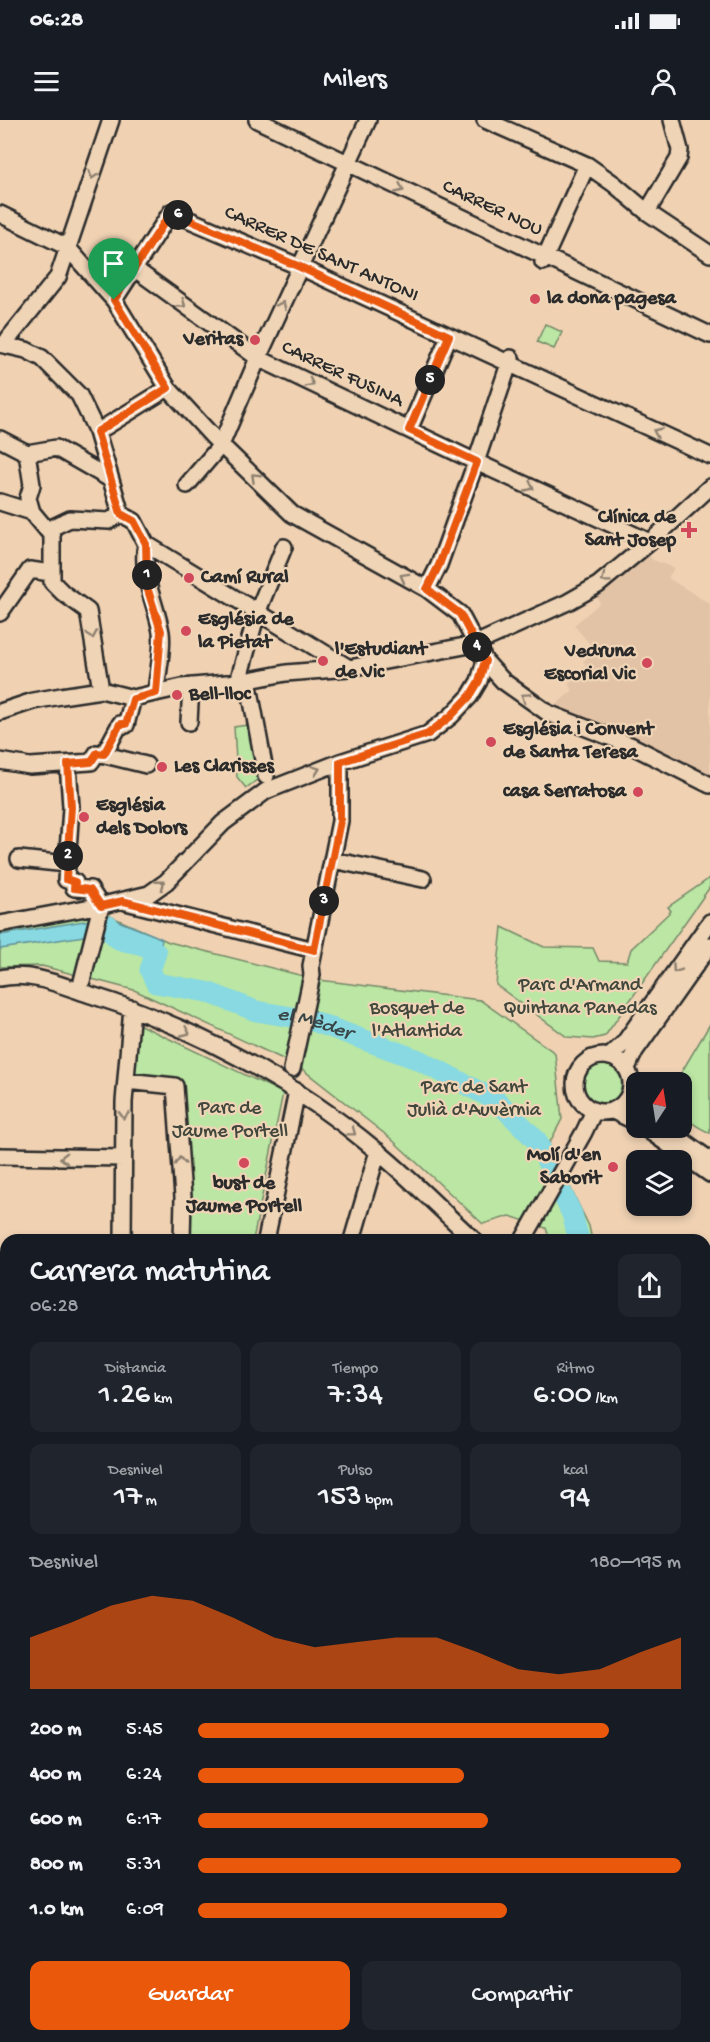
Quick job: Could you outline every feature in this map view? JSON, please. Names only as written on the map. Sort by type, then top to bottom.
[{"type":"street","points":[[111,120],[55,282],[3,345],[26,350],[42,358],[79,395],[97,432],[110,479],[127,517],[146,544],[349,668]]},
{"type":"street","name":"CARRER NOU","points":[[257,120],[544,260],[710,335]]},
{"type":"street","points":[[187,485],[221,445],[258,358],[368,120]]},
{"type":"street","points":[[485,120],[586,165],[614,184],[647,212],[710,254]]},
{"type":"street","points":[[647,212],[680,158],[672,120]]},
{"type":"street","points":[[544,260],[586,165]]},
{"type":"street","name":"CARRER DE SANT ANTONI","points":[[114,300],[171,212],[510,361],[710,456]]},
{"type":"street","points":[[0,214],[67,247],[114,300],[168,388],[221,445],[292,514],[427,589],[460,614],[485,661],[503,681],[548,713],[630,745],[710,785]]},
{"type":"street","name":"CARRER FUSINA","points":[[135,269],[258,358],[650,542]]},
{"type":"street","points":[[409,430],[449,336]]},
{"type":"street","points":[[427,589],[439,565],[477,462],[510,361]]},
{"type":"street","points":[[97,432],[168,388]]},
{"type":"street","points":[[0,439],[27,453],[56,448],[110,479]]},
{"type":"street","points":[[27,453],[32,485],[28,498],[32,512],[52,536],[52,582],[88,611],[101,690]]},
{"type":"street","points":[[0,712],[33,700],[101,690],[133,699],[191,686],[243,681],[286,673],[349,668],[476,643],[568,602],[598,585],[650,542],[710,486]]},
{"type":"street","points":[[0,502],[32,512]]},
{"type":"street","points":[[47,530],[70,519],[109,521],[127,517]]},
{"type":"street","points":[[146,544],[147,587],[161,631],[156,693]]},
{"type":"street","points":[[266,776],[243,681],[257,613],[284,547]]},
{"type":"street","points":[[0,613],[30,570],[51,573]]},
{"type":"street","points":[[0,924],[104,905],[149,894],[166,882],[223,823],[266,791],[340,762],[428,734],[451,716],[470,696],[479,681],[485,661]]},
{"type":"street","points":[[189,722],[191,686]]},
{"type":"street","points":[[104,754],[120,724],[126,724],[133,699]]},
{"type":"street","points":[[0,761],[30,766],[68,764],[91,762],[97,753],[146,765]]},
{"type":"street","points":[[292,1069],[340,821],[340,762]]},
{"type":"street","points":[[68,764],[71,807],[66,879],[75,882],[74,888],[90,890],[104,905]]},
{"type":"street","points":[[19,859],[68,864]]},
{"type":"street","points":[[333,860],[423,879]]},
{"type":"street","points":[[123,901],[314,950]]},
{"type":"street","points":[[82,981],[104,905]]},
{"type":"street","points":[[609,1056],[624,1043],[710,922]]},
{"type":"street","points":[[627,1068],[635,1051],[710,945]]},
{"type":"street","points":[[0,978],[33,977],[132,1008],[230,1053],[297,1091],[378,1151],[468,1234]]},
{"type":"street","points":[[123,1234],[126,1081],[132,1008]]},
{"type":"street","points":[[626,1104],[613,1111],[594,1111],[585,1106],[579,1098],[575,1089],[575,1080],[578,1070],[587,1061],[600,1056],[617,1059],[628,1072]]},
{"type":"street","points":[[126,1081],[175,1086],[183,1197],[182,1234]]},
{"type":"street","points":[[267,1234],[297,1091]]},
{"type":"street","points":[[526,1234],[594,1111]]},
{"type":"street","points":[[613,1111],[626,1117]]},
{"type":"street","points":[[659,1138],[710,1174]]},
{"type":"street","points":[[679,1138],[710,1160]]},
{"type":"street","points":[[354,1234],[378,1151]]},
{"type":"street","points":[[0,1159],[123,1158]]},
{"type":"shaded area","name":"Vedruna Escorial Vic","points":[[646,552],[653,560],[674,568],[668,578],[710,604],[710,777],[630,735],[552,708],[573,690],[568,684],[586,665],[583,661],[596,652],[574,625],[600,603],[594,591]]},
{"type":"green space","points":[[545,324],[562,332],[554,349],[537,342]]},
{"type":"green space","points":[[254,724],[261,777],[246,788],[237,777],[234,727]]},
{"type":"green space","name":"Parc d'Armand Quintana Panedas","points":[[710,878],[710,887],[605,1036],[593,1039],[567,1037],[496,985],[502,927],[544,947],[593,948],[599,961],[627,962],[631,949],[671,911],[668,907]]},
{"type":"green space","name":"Parc de Sant Julià d'Auvèrnia","points":[[90,905],[169,942],[319,980],[480,1000],[555,1053],[562,1119],[549,1144],[589,1226],[591,1234],[548,1234],[546,1228],[510,1216],[483,1224],[390,1138],[298,1066],[134,990],[42,966],[0,967],[0,923]]},
{"type":"green space","name":"Parc de Jaume Portell","points":[[134,1022],[283,1093],[254,1234],[189,1234],[190,1192],[180,1081],[131,1076]]},
{"type":"green space","points":[[710,1024],[710,1133],[692,1123],[692,1072],[682,1072]]},
{"type":"green space","points":[[603,1065],[616,1071],[622,1084],[616,1097],[603,1103],[590,1097],[584,1084],[590,1071]]},
{"type":"water","points":[[108,917],[162,939],[161,945],[124,932],[97,941],[84,936],[0,949],[0,935]]},
{"type":"waterway","name":"el Mèder","points":[[93,929],[109,926],[115,937],[143,945],[156,953],[150,970],[156,983],[207,992],[256,1011],[310,1020],[419,1060],[497,1101],[537,1141],[572,1214],[577,1234]]},
{"type":"place","name":"la dona pagesa","points":[[535,299]]},
{"type":"place","name":"Veritas","points":[[255,340]]},
{"type":"place","name":"Clínica de Sant Josep","points":[[689,530]]},
{"type":"place","name":"Camí Rural","points":[[189,578]]},
{"type":"place","name":"Església de la Pietat","points":[[186,631]]},
{"type":"place","name":"l'Estudiant de Vic","points":[[323,661]]},
{"type":"place","name":"Vedruna Escorial Vic","points":[[647,663]]},
{"type":"place","name":"Bell-lloc","points":[[177,695]]},
{"type":"place","name":"Església i Convent de Santa Teresa","points":[[491,742]]},
{"type":"place","name":"Les Clarisses","points":[[162,767]]},
{"type":"place","name":"casa Serratosa","points":[[638,792]]},
{"type":"place","name":"Església dels Dolors","points":[[84,817]]},
{"type":"place","name":"bust de Jaume Portell","points":[[244,1163]]},
{"type":"place","name":"Molí d'en Saborit","points":[[613,1167]]},
{"type":"route","points":[[171,212],[300,267],[449,336],[409,430],[477,462],[439,565],[427,589],[460,614],[485,661],[479,681],[470,696],[451,716],[428,734],[340,762],[340,821],[314,950],[123,901],[101,906],[90,890],[74,888],[75,882],[66,879],[71,807],[68,764],[91,762],[97,753],[104,754],[120,724],[126,724],[133,699],[156,693],[161,641],[161,631],[147,587],[146,544],[134,521],[121,514],[97,432],[168,388],[114,300],[171,212]]},
{"type":"park label","name":"Bosquet de l'Atlantida","points":[[417,1020]]}]
